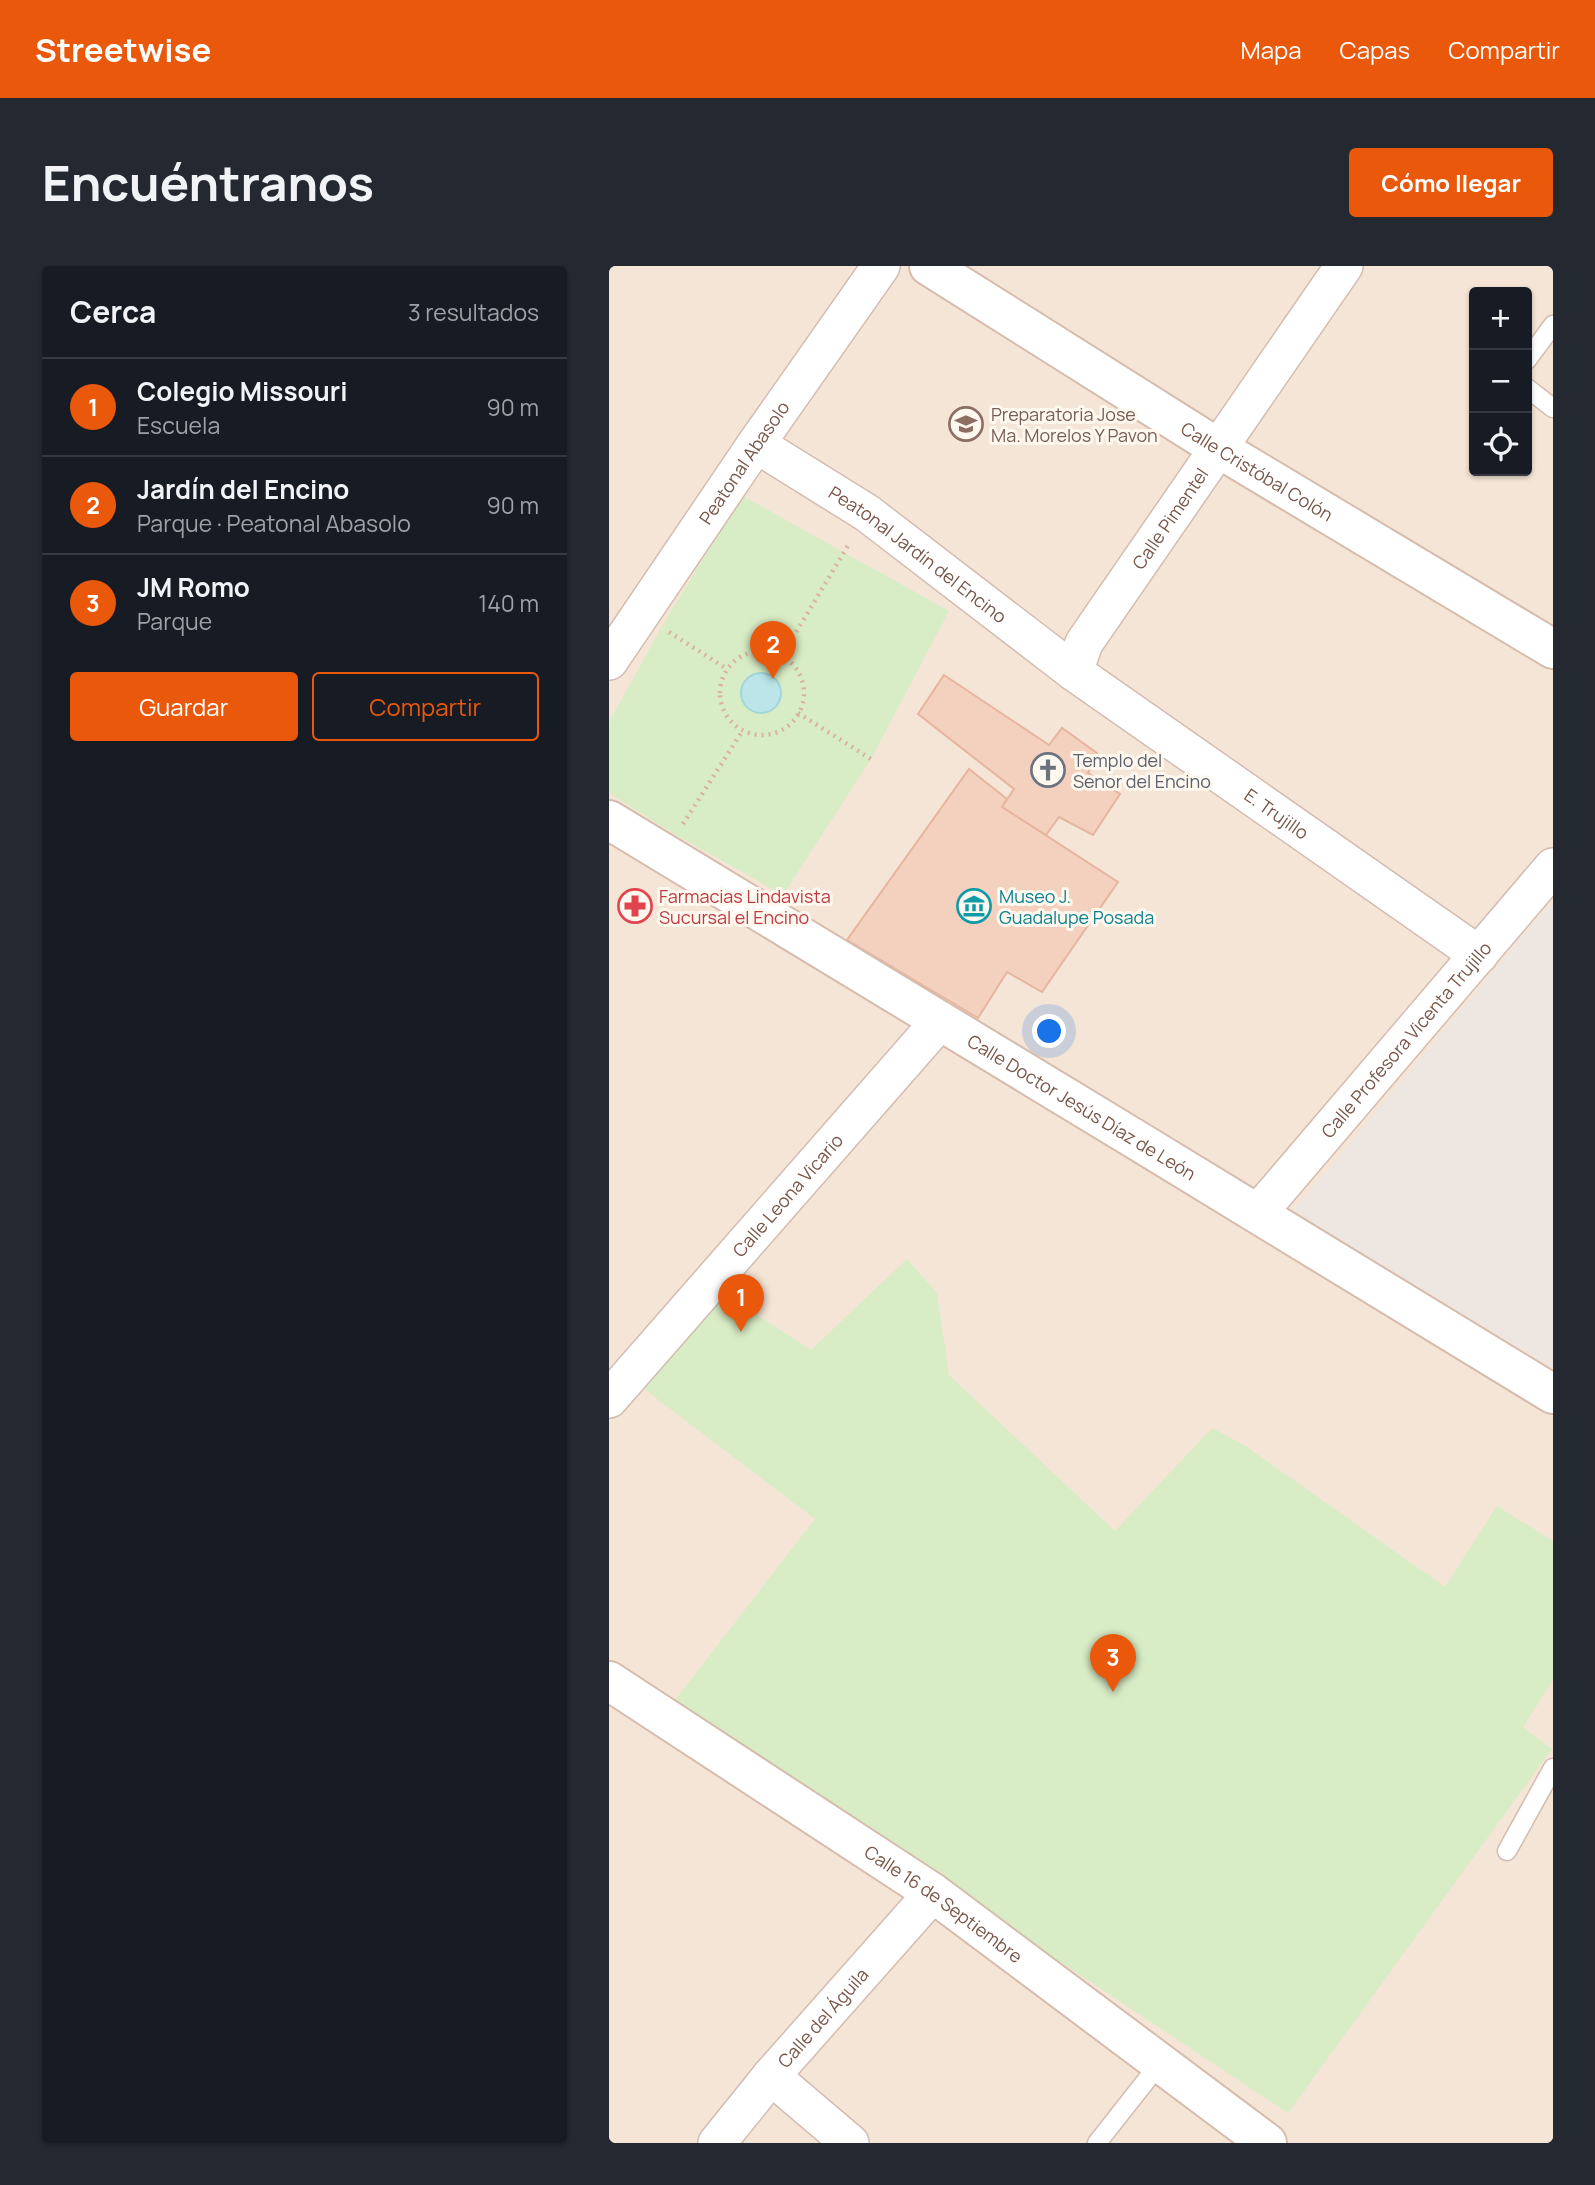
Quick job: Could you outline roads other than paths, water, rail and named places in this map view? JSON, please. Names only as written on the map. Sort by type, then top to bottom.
[{"type":"street","name":"Peatonal Abasolo","points":[[609,661],[881,266]]},
{"type":"street","name":"Calle Cristóbal Colón","points":[[929,266],[1218,448],[1553,649]]},
{"type":"street","name":"Calle Pimentel","points":[[1075,672],[1084,643],[1345,266]]},
{"type":"street","name":"Peatonal Jardín del Encino","points":[[756,444],[867,513],[1075,672]]},
{"type":"street","name":"E. Trujillo","points":[[1075,672],[1479,955]]},
{"type":"street","name":"Calle Doctor Jesús Díaz de León","points":[[609,820],[1553,1394]]},
{"type":"street","name":"Calle Profesora Vicenta Trujillo","points":[[1258,1213],[1553,867]]},
{"type":"street","name":"Calle Leona Vicario","points":[[609,1399],[939,1022]]},
{"type":"street","name":"Calle 16 de Septiembre","points":[[609,1681],[933,1893],[1267,2143]]},
{"type":"street","name":"Calle del Águila","points":[[717,2143],[771,2076],[933,1893]]},
{"type":"street","points":[[771,2076],[850,2143]]},
{"type":"lane","points":[[1532,353],[1553,325]]},
{"type":"lane","points":[[1532,392],[1553,408]]},
{"type":"lane","points":[[1507,1851],[1553,1768]]},
{"type":"lane","points":[[1097,2143],[1160,2063]]},
{"type":"water","points":[[761,673],[769,674],[775,679],[780,685],[780,701],[775,707],[769,712],[761,713],[753,712],[747,707],[742,701],[741,693],[742,685],[747,679],[753,674]]},
{"type":"place","name":"Preparatoria Jose Ma. Morelos Y Pavon","points":[[966,424]]},
{"type":"place","name":"Jardín del Encino","points":[[773,679]]},
{"type":"place","name":"Templo del Senor del Encino","points":[[1048,770]]},
{"type":"place","name":"Farmacias Lindavista Sucursal el Encino","points":[[635,906]]},
{"type":"place","name":"Museo J. Guadalupe Posada","points":[[974,906]]},
{"type":"place","name":"Colegio Missouri","points":[[741,1332]]},
{"type":"place","name":"JM Romo","points":[[1113,1692]]}]
